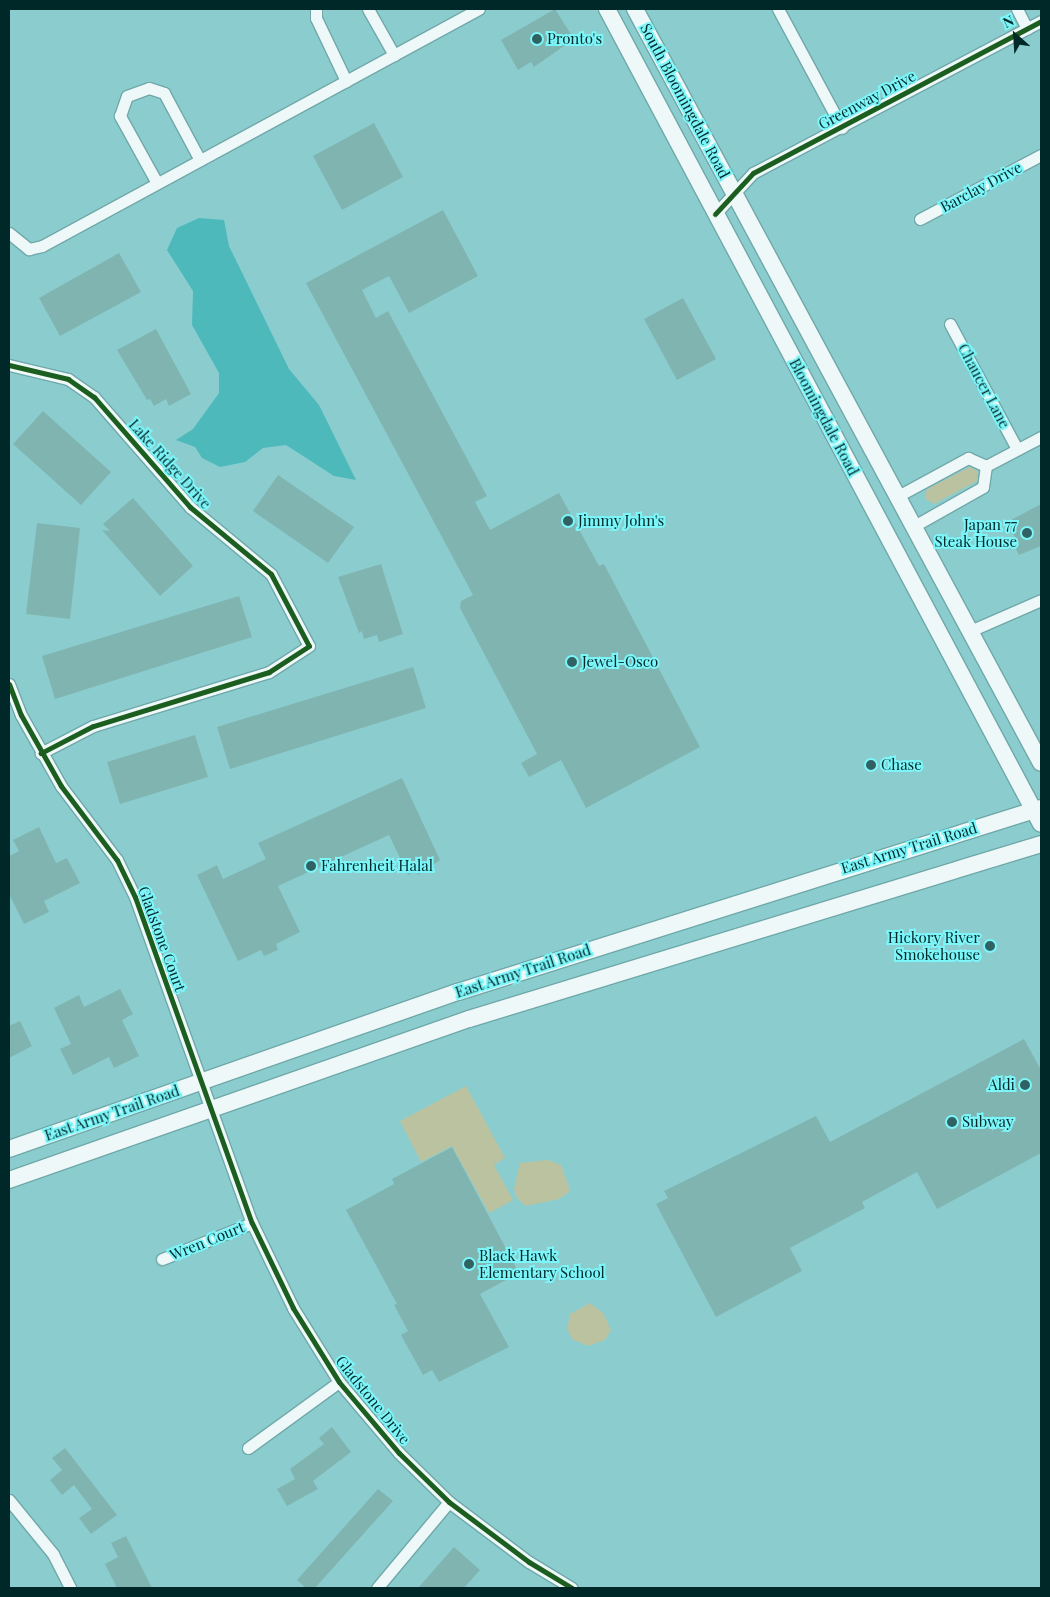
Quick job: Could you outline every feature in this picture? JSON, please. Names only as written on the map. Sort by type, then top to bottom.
[{"type":"main road","name":"Bloomingdale Road","points":[[607,9],[715,214],[1039,814]]},
{"type":"main road","name":"South Bloomingdale Road","points":[[635,9],[735,193]]},
{"type":"main road","name":"Bloomingdale Road","points":[[735,193],[1041,763]]},
{"type":"main road","name":"East Army Trail Road","points":[[9,1149],[458,992],[1039,814]]},
{"type":"main road","name":"East Army Trail Road","points":[[9,1180],[469,1019],[1041,844]]},
{"type":"street","points":[[316,9],[316,18],[346,80]]},
{"type":"street","points":[[368,9],[394,55]]},
{"type":"street","points":[[9,233],[29,249],[42,246],[478,9]]},
{"type":"street","points":[[778,9],[842,128]]},
{"type":"street","points":[[1017,9],[1027,29]]},
{"type":"street","name":"Greenway Drive","points":[[715,214],[753,173],[842,128],[1041,21]]},
{"type":"street","points":[[157,183],[120,116],[127,96],[149,88],[164,93],[200,160]]},
{"type":"street","name":"Barclay Drive","points":[[920,219],[1041,155]]},
{"type":"street","name":"Chaucer Lane","points":[[950,324],[1017,448]]},
{"type":"street","name":"Lake Ridge Drive","points":[[9,365],[68,379],[94,397],[190,507],[271,574],[310,646],[269,672],[93,726],[41,753]]},
{"type":"street","points":[[986,466],[1041,437]]},
{"type":"street","points":[[898,496],[968,458],[986,466]]},
{"type":"street","points":[[914,526],[983,487],[986,466]]},
{"type":"street","points":[[970,631],[1041,600]]},
{"type":"street","name":"Gladstone Court","points":[[9,684],[41,753],[61,786],[124,873],[135,897],[211,1109]]},
{"type":"street","name":"Gladstone Drive","points":[[211,1109],[252,1223],[293,1308],[339,1382],[399,1453],[449,1502],[529,1562],[572,1588]]},
{"type":"street","name":"Wren Court","points":[[162,1259],[252,1223]]},
{"type":"street","points":[[248,1448],[339,1382]]},
{"type":"street","points":[[9,1500],[53,1554],[70,1588]]},
{"type":"street","points":[[376,1588],[449,1502]]},
{"type":"green space","points":[[970,467],[977,471],[977,481],[934,504],[926,499],[926,491],[931,487]]},
{"type":"green space","points":[[466,1086],[505,1158],[494,1165],[513,1200],[489,1213],[452,1146],[421,1162],[400,1121]]},
{"type":"green space","points":[[548,1160],[561,1165],[570,1191],[559,1199],[526,1206],[517,1198],[514,1189],[520,1163]]},
{"type":"green space","points":[[590,1303],[603,1313],[611,1330],[605,1340],[588,1346],[572,1339],[567,1329],[570,1314]]},
{"type":"water","points":[[199,218],[224,220],[229,246],[289,369],[319,405],[356,480],[334,476],[286,445],[263,448],[245,462],[220,467],[202,458],[195,447],[176,440],[193,429],[219,393],[219,373],[192,325],[193,291],[167,250],[177,228]]},
{"type":"building","name":"Pronto's","points":[[555,9],[574,39],[534,67],[531,62],[518,70],[501,40]]},
{"type":"building","points":[[374,123],[403,177],[342,210],[313,156]]},
{"type":"building","points":[[443,210],[478,276],[409,313],[389,276],[362,290],[376,318],[388,311],[487,496],[475,502],[490,530],[559,493],[599,566],[604,564],[700,747],[586,808],[561,760],[529,777],[521,763],[537,754],[460,608],[461,601],[473,595],[306,283]]},
{"type":"building","points":[[119,253],[141,292],[60,336],[39,298]]},
{"type":"building","points":[[683,298],[716,359],[677,380],[644,319]]},
{"type":"building","points":[[156,329],[191,394],[169,406],[166,399],[154,406],[150,399],[147,400],[117,350]]},
{"type":"building","points":[[43,411],[111,472],[81,505],[13,444]]},
{"type":"building","points":[[278,475],[354,527],[328,563],[253,511]]},
{"type":"building","points":[[133,498],[193,566],[160,596],[102,530],[110,531],[103,524]]},
{"type":"building","name":"Japan 77 Steak House","points":[[1041,504],[1041,546],[1019,555],[1014,545],[1018,543],[1007,522]]},
{"type":"building","points":[[37,523],[80,528],[70,619],[26,614]]},
{"type":"building","points":[[381,564],[403,634],[379,642],[377,635],[364,639],[362,631],[359,633],[338,577]]},
{"type":"building","points":[[239,596],[252,637],[55,699],[42,656]]},
{"type":"building","points":[[413,667],[426,708],[230,769],[217,727]]},
{"type":"building","points":[[195,735],[208,777],[120,804],[107,762]]},
{"type":"building","points":[[402,778],[440,860],[418,875],[417,871],[408,875],[389,835],[278,886],[300,932],[276,944],[278,950],[264,956],[261,950],[238,961],[197,875],[217,865],[223,879],[266,859],[258,843]]},
{"type":"building","points":[[39,827],[56,863],[67,858],[80,883],[44,901],[49,912],[24,924],[9,894],[9,856],[19,851],[13,840]]},
{"type":"building","points":[[120,989],[133,1014],[122,1020],[139,1056],[114,1068],[109,1057],[73,1075],[60,1049],[71,1044],[54,1008],[79,995],[84,1007]]},
{"type":"building","points":[[20,1021],[32,1046],[9,1058],[9,1026]]},
{"type":"building","points":[[1024,1039],[1041,1070],[1041,1153],[937,1209],[917,1172],[862,1202],[865,1208],[790,1248],[802,1271],[716,1317],[656,1204],[668,1198],[664,1191],[816,1116],[830,1142]]},
{"type":"building","points":[[452,1147],[519,1273],[480,1294],[509,1347],[439,1382],[432,1370],[423,1375],[401,1335],[408,1331],[394,1305],[397,1304],[346,1210],[394,1184],[392,1179]]},
{"type":"building","points":[[332,1427],[351,1452],[313,1481],[318,1489],[287,1506],[277,1489],[295,1479],[290,1469],[324,1444],[319,1438]]},
{"type":"building","points":[[65,1448],[117,1515],[91,1534],[79,1518],[92,1509],[74,1485],[62,1495],[50,1480],[62,1470],[52,1458]]},
{"type":"building","points":[[378,1489],[393,1501],[315,1588],[306,1588],[297,1580]]},
{"type":"building","points":[[126,1536],[152,1588],[117,1588],[105,1564],[118,1557],[111,1543]]},
{"type":"building","points":[[454,1547],[480,1570],[464,1588],[418,1588]]},
{"type":"cycle path","points":[[715,214],[753,173],[1041,21]]},
{"type":"cycle path","points":[[9,365],[68,379],[94,397],[190,507],[271,574],[309,646],[269,672],[93,726],[41,753]]},
{"type":"cycle path","points":[[9,684],[21,715],[61,786],[117,860],[135,897],[252,1223],[293,1308],[339,1382],[399,1453],[449,1502],[529,1562],[572,1588]]},
{"type":"place","name":"Pronto's","points":[[537,39]]},
{"type":"place","name":"Jimmy John's","points":[[568,521]]},
{"type":"place","name":"Japan 77 Steak House","points":[[1027,533]]},
{"type":"place","name":"Jewel-Osco","points":[[572,662]]},
{"type":"place","name":"Chase","points":[[871,765]]},
{"type":"place","name":"Fahrenheit Halal","points":[[311,866]]},
{"type":"place","name":"Hickory River Smokehouse","points":[[990,946]]},
{"type":"place","name":"Aldi","points":[[1025,1085]]},
{"type":"place","name":"Subway","points":[[952,1122]]},
{"type":"place","name":"Black Hawk Elementary School","points":[[469,1264]]}]
